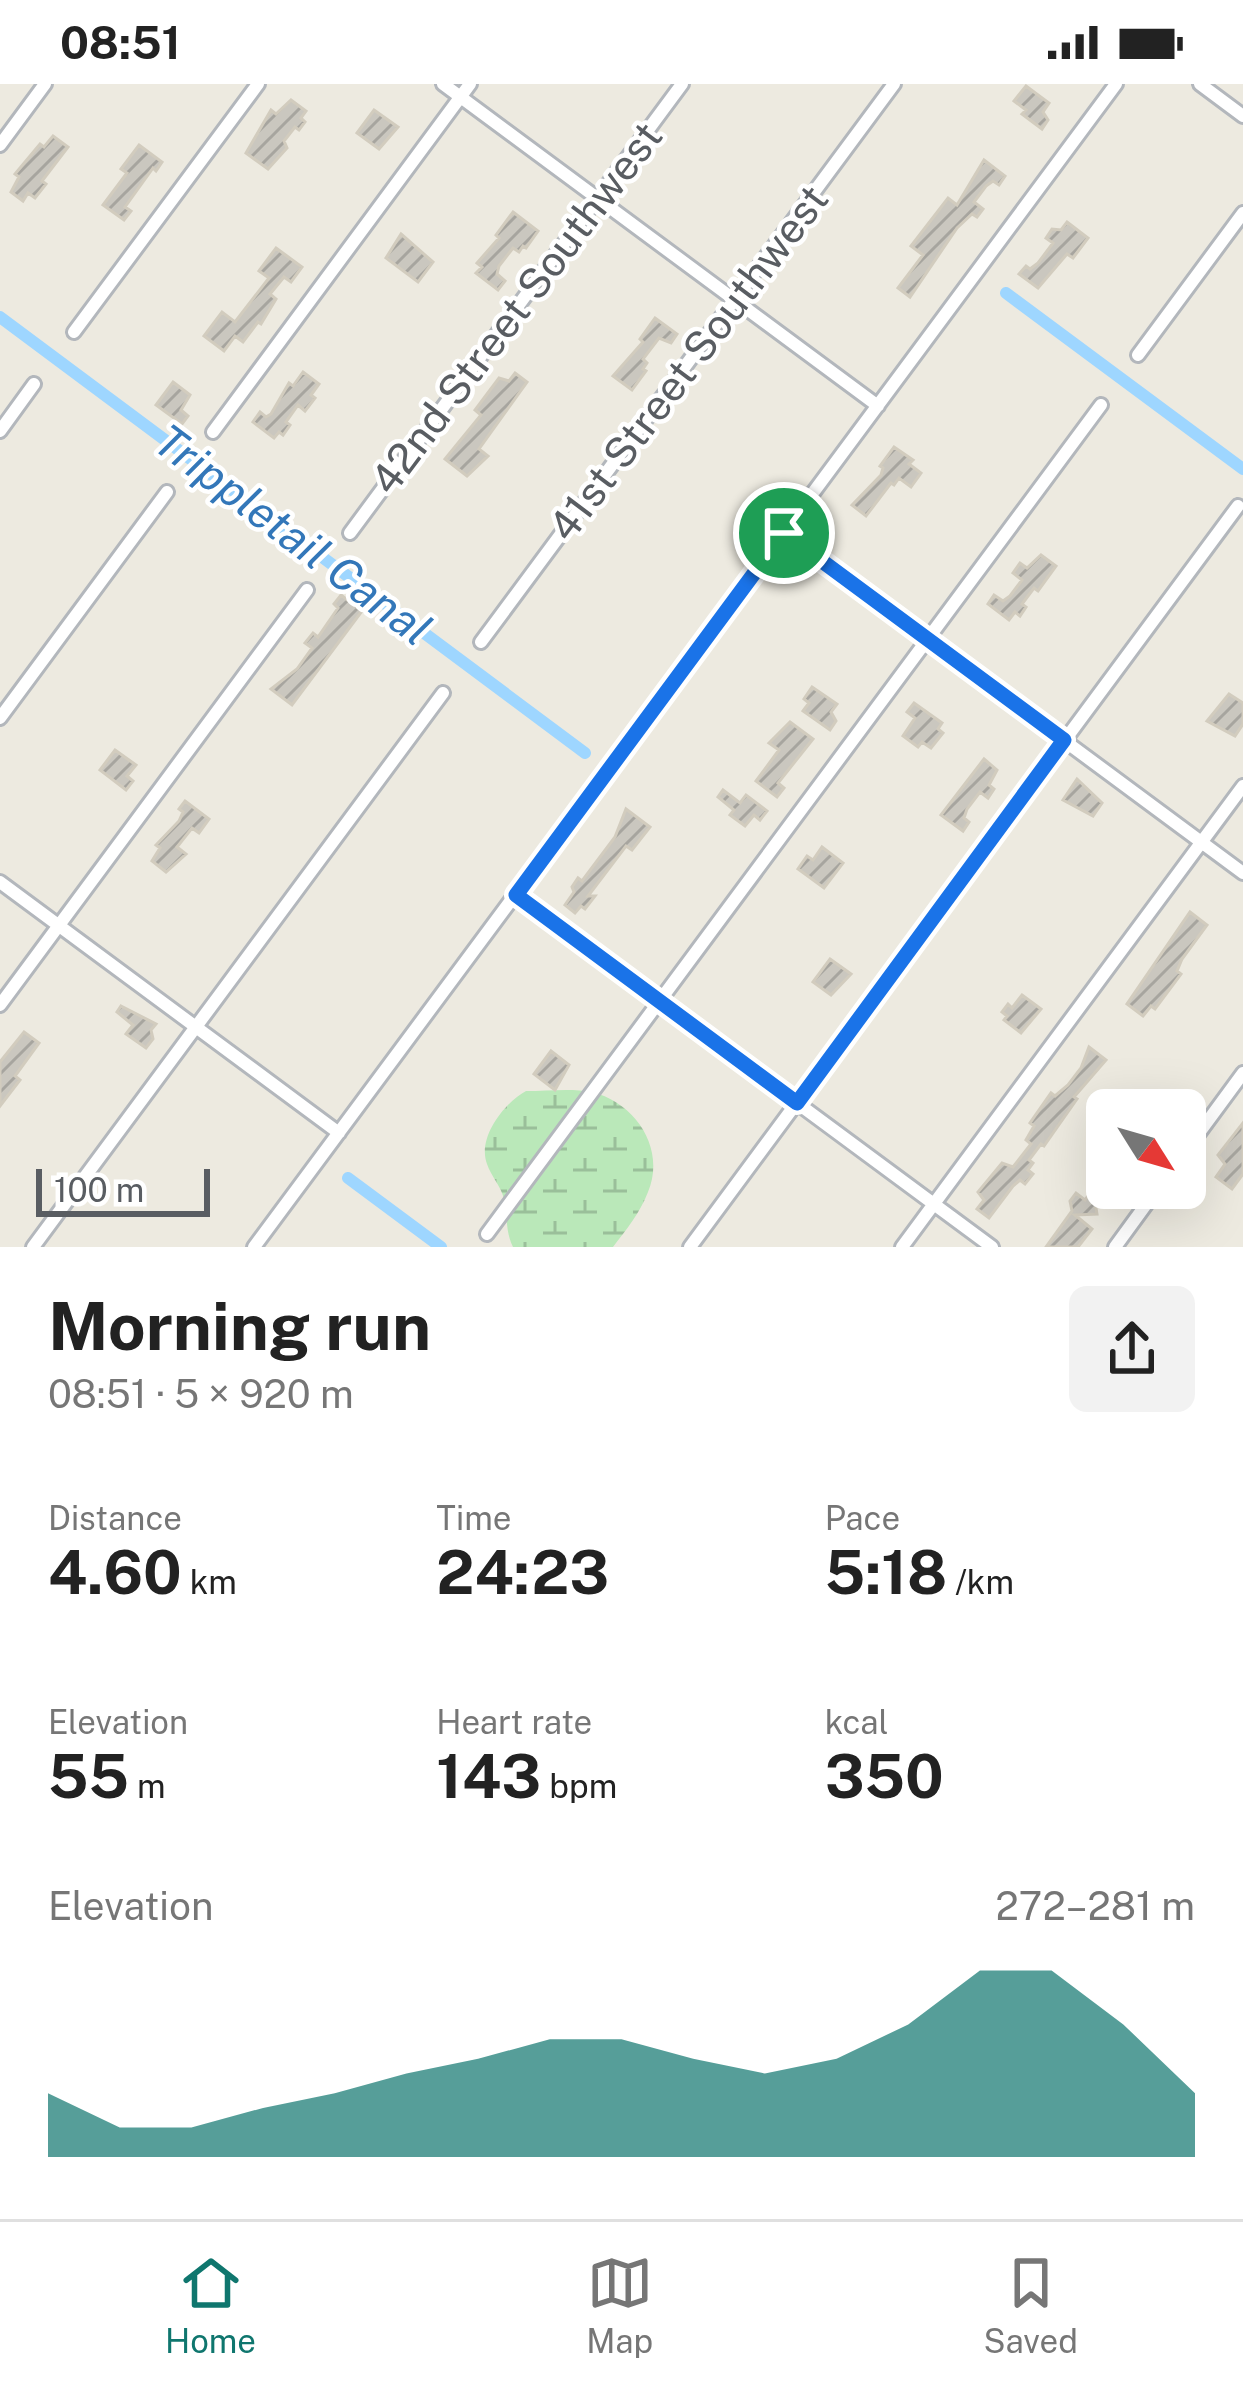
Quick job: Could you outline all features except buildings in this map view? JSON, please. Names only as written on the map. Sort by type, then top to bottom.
[{"type":"street","points":[[0,145],[45,84]]},
{"type":"street","points":[[74,332],[258,84]]},
{"type":"street","points":[[443,84],[878,406]]},
{"type":"street","points":[[213,432],[470,84]]},
{"type":"street","name":"42nd Street Southwest","points":[[350,533],[682,84]]},
{"type":"street","name":"41st Street Southwest","points":[[481,642],[894,84]]},
{"type":"street","points":[[254,1247],[1116,84]]},
{"type":"street","points":[[1200,84],[1243,116]]},
{"type":"street","points":[[1138,355],[1243,213]]},
{"type":"street","points":[[0,430],[34,384]]},
{"type":"street","points":[[487,1234],[1101,406]]},
{"type":"street","points":[[0,718],[167,492]]},
{"type":"street","points":[[690,1247],[1238,506]]},
{"type":"street","points":[[784,533],[1243,873]]},
{"type":"street","points":[[0,1005],[307,590]]},
{"type":"street","points":[[33,1247],[443,693]]},
{"type":"street","points":[[902,1247],[1243,786]]},
{"type":"street","points":[[0,882],[339,1132]]},
{"type":"street","points":[[516,895],[992,1247]]},
{"type":"street","points":[[1206,1123],[1243,1073]]},
{"type":"street","points":[[1114,1247],[1142,1209]]},
{"type":"green space","points":[[526,1091],[592,1092],[622,1106],[643,1130],[650,1144],[653,1176],[641,1207],[613,1247],[513,1247],[503,1194],[485,1154],[489,1133],[501,1113]]},
{"type":"waterway","points":[[1006,293],[1243,469]]},
{"type":"waterway","name":"Trippletail Canal","points":[[0,317],[585,753]]},
{"type":"waterway","points":[[348,1178],[441,1247]]},
{"type":"route","points":[[784,533],[1064,740],[797,1103],[516,895],[784,533]]}]
